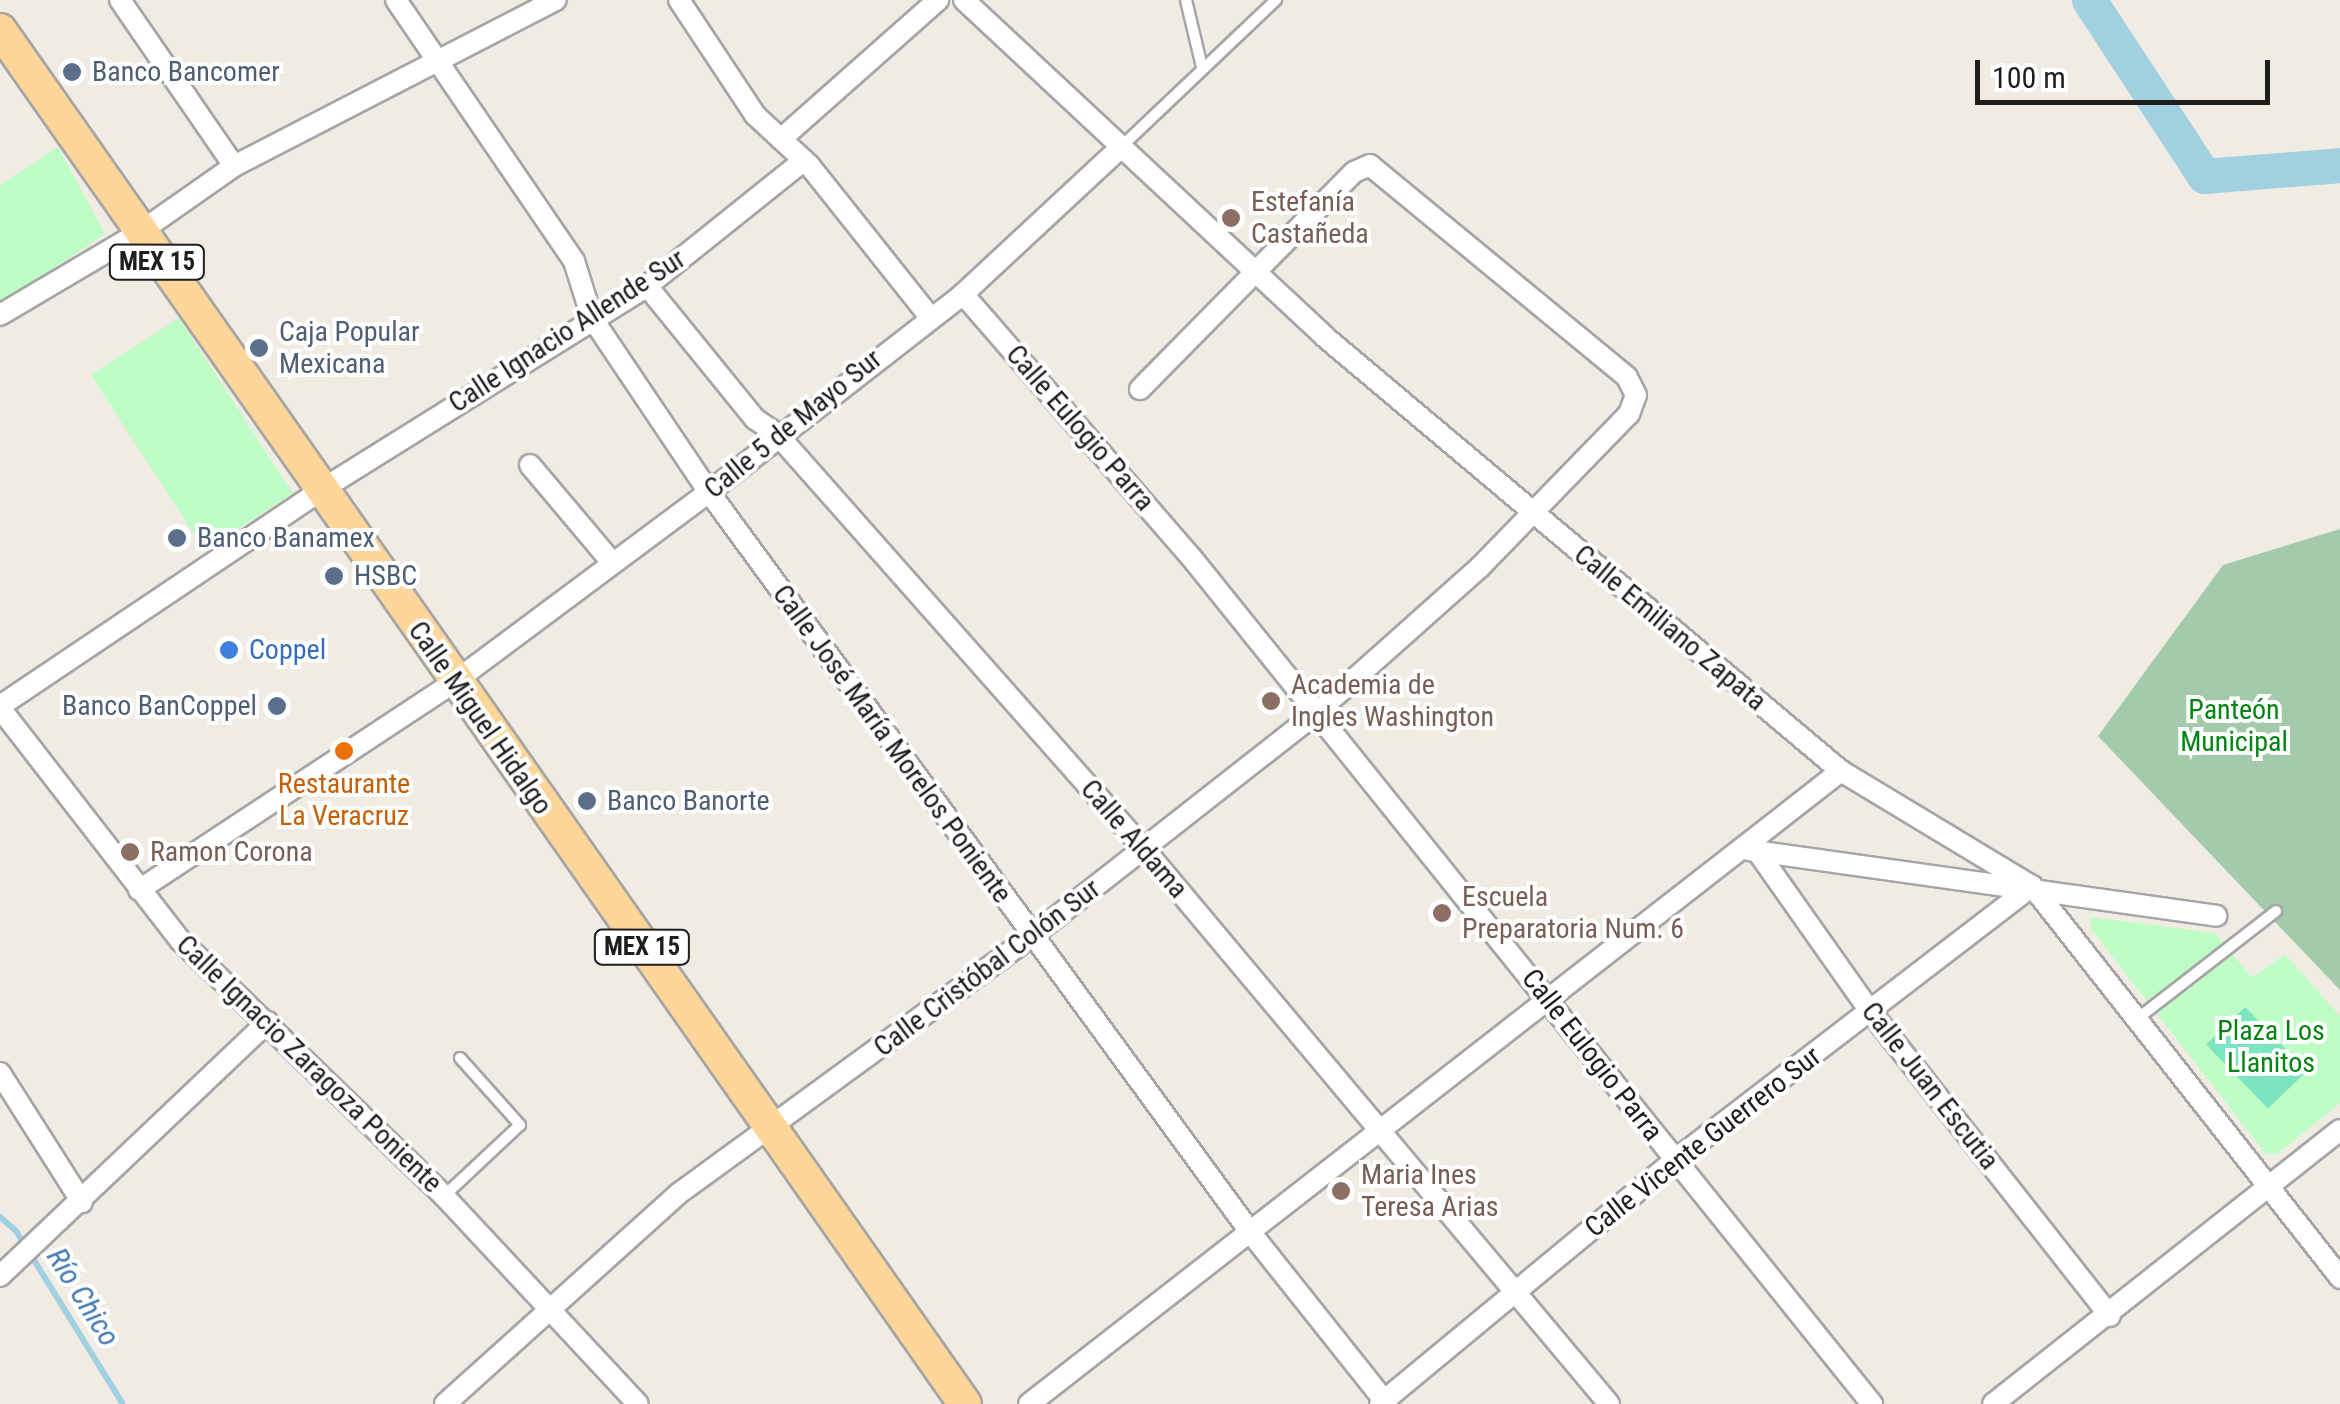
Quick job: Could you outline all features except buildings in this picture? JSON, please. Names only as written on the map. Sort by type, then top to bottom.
[{"type":"main road","name":"Calle Miguel Hidalgo","points":[[0,30],[137,234],[964,1404]]},
{"type":"street","points":[[120,0],[234,166]]},
{"type":"street","name":"Calle José María Morelos Poniente","points":[[396,0],[574,262],[592,318],[709,492],[1252,1233],[1384,1403]]},
{"type":"street","points":[[0,315],[137,234],[234,166],[556,0]]},
{"type":"street","points":[[679,0],[755,115],[804,160],[929,316]]},
{"type":"street","points":[[781,139],[938,0]]},
{"type":"street","name":"Calle Emiliano Zapata","points":[[964,0],[1118,150],[1257,276],[1841,771],[2032,886],[2340,1278]]},
{"type":"street","name":"Calle 5 de Mayo Sur","points":[[138,890],[454,682],[610,560],[709,492],[776,434],[929,316],[964,294],[1118,150]]},
{"type":"street","name":"Calle Ignacio Allende Sur","points":[[0,707],[321,490],[647,286],[804,160]]},
{"type":"street","name":"Calle Cristóbal Colón Sur","points":[[445,1404],[678,1194],[772,1130],[1032,936],[1315,714],[1534,514],[1628,414],[1636,395],[1627,376],[1370,164],[1354,172],[1257,276]]},
{"type":"street","points":[[1140,388],[1257,276]]},
{"type":"street","name":"Calle Aldama","points":[[647,286],[754,419],[776,434],[1144,849],[1384,1128],[1609,1404]]},
{"type":"street","name":"Calle Eulogio Parra","points":[[964,294],[1191,556],[1872,1404]]},
{"type":"street","points":[[530,465],[610,560]]},
{"type":"street","name":"Calle Ignacio Zaragoza Poniente","points":[[0,707],[180,940],[444,1196],[638,1404]]},
{"type":"street","points":[[1029,1404],[1252,1233],[1548,996],[1749,850],[1841,771]]},
{"type":"street","points":[[1749,850],[2032,886],[2216,916]]},
{"type":"street","name":"Calle Juan Escutia","points":[[1749,850],[2110,1316]]},
{"type":"street","name":"Calle Vicente Guerrero Sur","points":[[1384,1403],[1675,1160],[2032,886]]},
{"type":"street","points":[[0,1276],[268,1022]]},
{"type":"street","points":[[0,1073],[10,1107],[82,1202]]},
{"type":"street","points":[[1993,1404],[2110,1316],[2340,1130]]},
{"type":"lane","points":[[1186,0],[1202,67]]},
{"type":"lane","points":[[1118,150],[1276,0]]},
{"type":"lane","points":[[2138,1018],[2276,912]]},
{"type":"lane","points":[[444,1196],[520,1125],[520,1117],[460,1058]]},
{"type":"green space","points":[[58,147],[105,234],[0,304],[0,185]]},
{"type":"green space","points":[[179,318],[293,493],[205,550],[91,375]]},
{"type":"green space","name":"Panteón Municipal","points":[[2340,529],[2340,990],[2098,736],[2223,565]]},
{"type":"green space","name":"Plaza Los Llanitos","points":[[2090,917],[2215,933],[2252,978],[2285,954],[2340,1016],[2340,1103],[2276,1155],[2266,1154],[2091,929]]},
{"type":"green space","points":[[2245,1007],[2307,1071],[2268,1109],[2206,1045]]},
{"type":"waterway","points":[[2089,0],[2204,176],[2340,165]]},
{"type":"waterway","name":"Río Chico","points":[[0,1217],[16,1231],[123,1404]]},
{"type":"place","name":"Banco Bancomer","points":[[72,72]]},
{"type":"place","name":"Estefanía Castañeda","points":[[1231,218]]},
{"type":"place","name":"Caja Popular Mexicana","points":[[259,348]]},
{"type":"place","name":"Banco Banamex","points":[[177,538]]},
{"type":"place","name":"HSBC","points":[[334,576]]},
{"type":"place","name":"Coppel","points":[[229,650]]},
{"type":"place","name":"Academia de Ingles Washington","points":[[1271,701]]},
{"type":"place","name":"Banco BanCoppel","points":[[277,706]]},
{"type":"place","name":"Restaurante La Veracruz","points":[[344,751]]},
{"type":"place","name":"Banco Banorte","points":[[587,801]]},
{"type":"place","name":"Ramon Corona","points":[[130,852]]},
{"type":"place","name":"Escuela Preparatoria Num. 6","points":[[1442,913]]},
{"type":"place","name":"Maria Ines Teresa Arias","points":[[1341,1191]]}]
